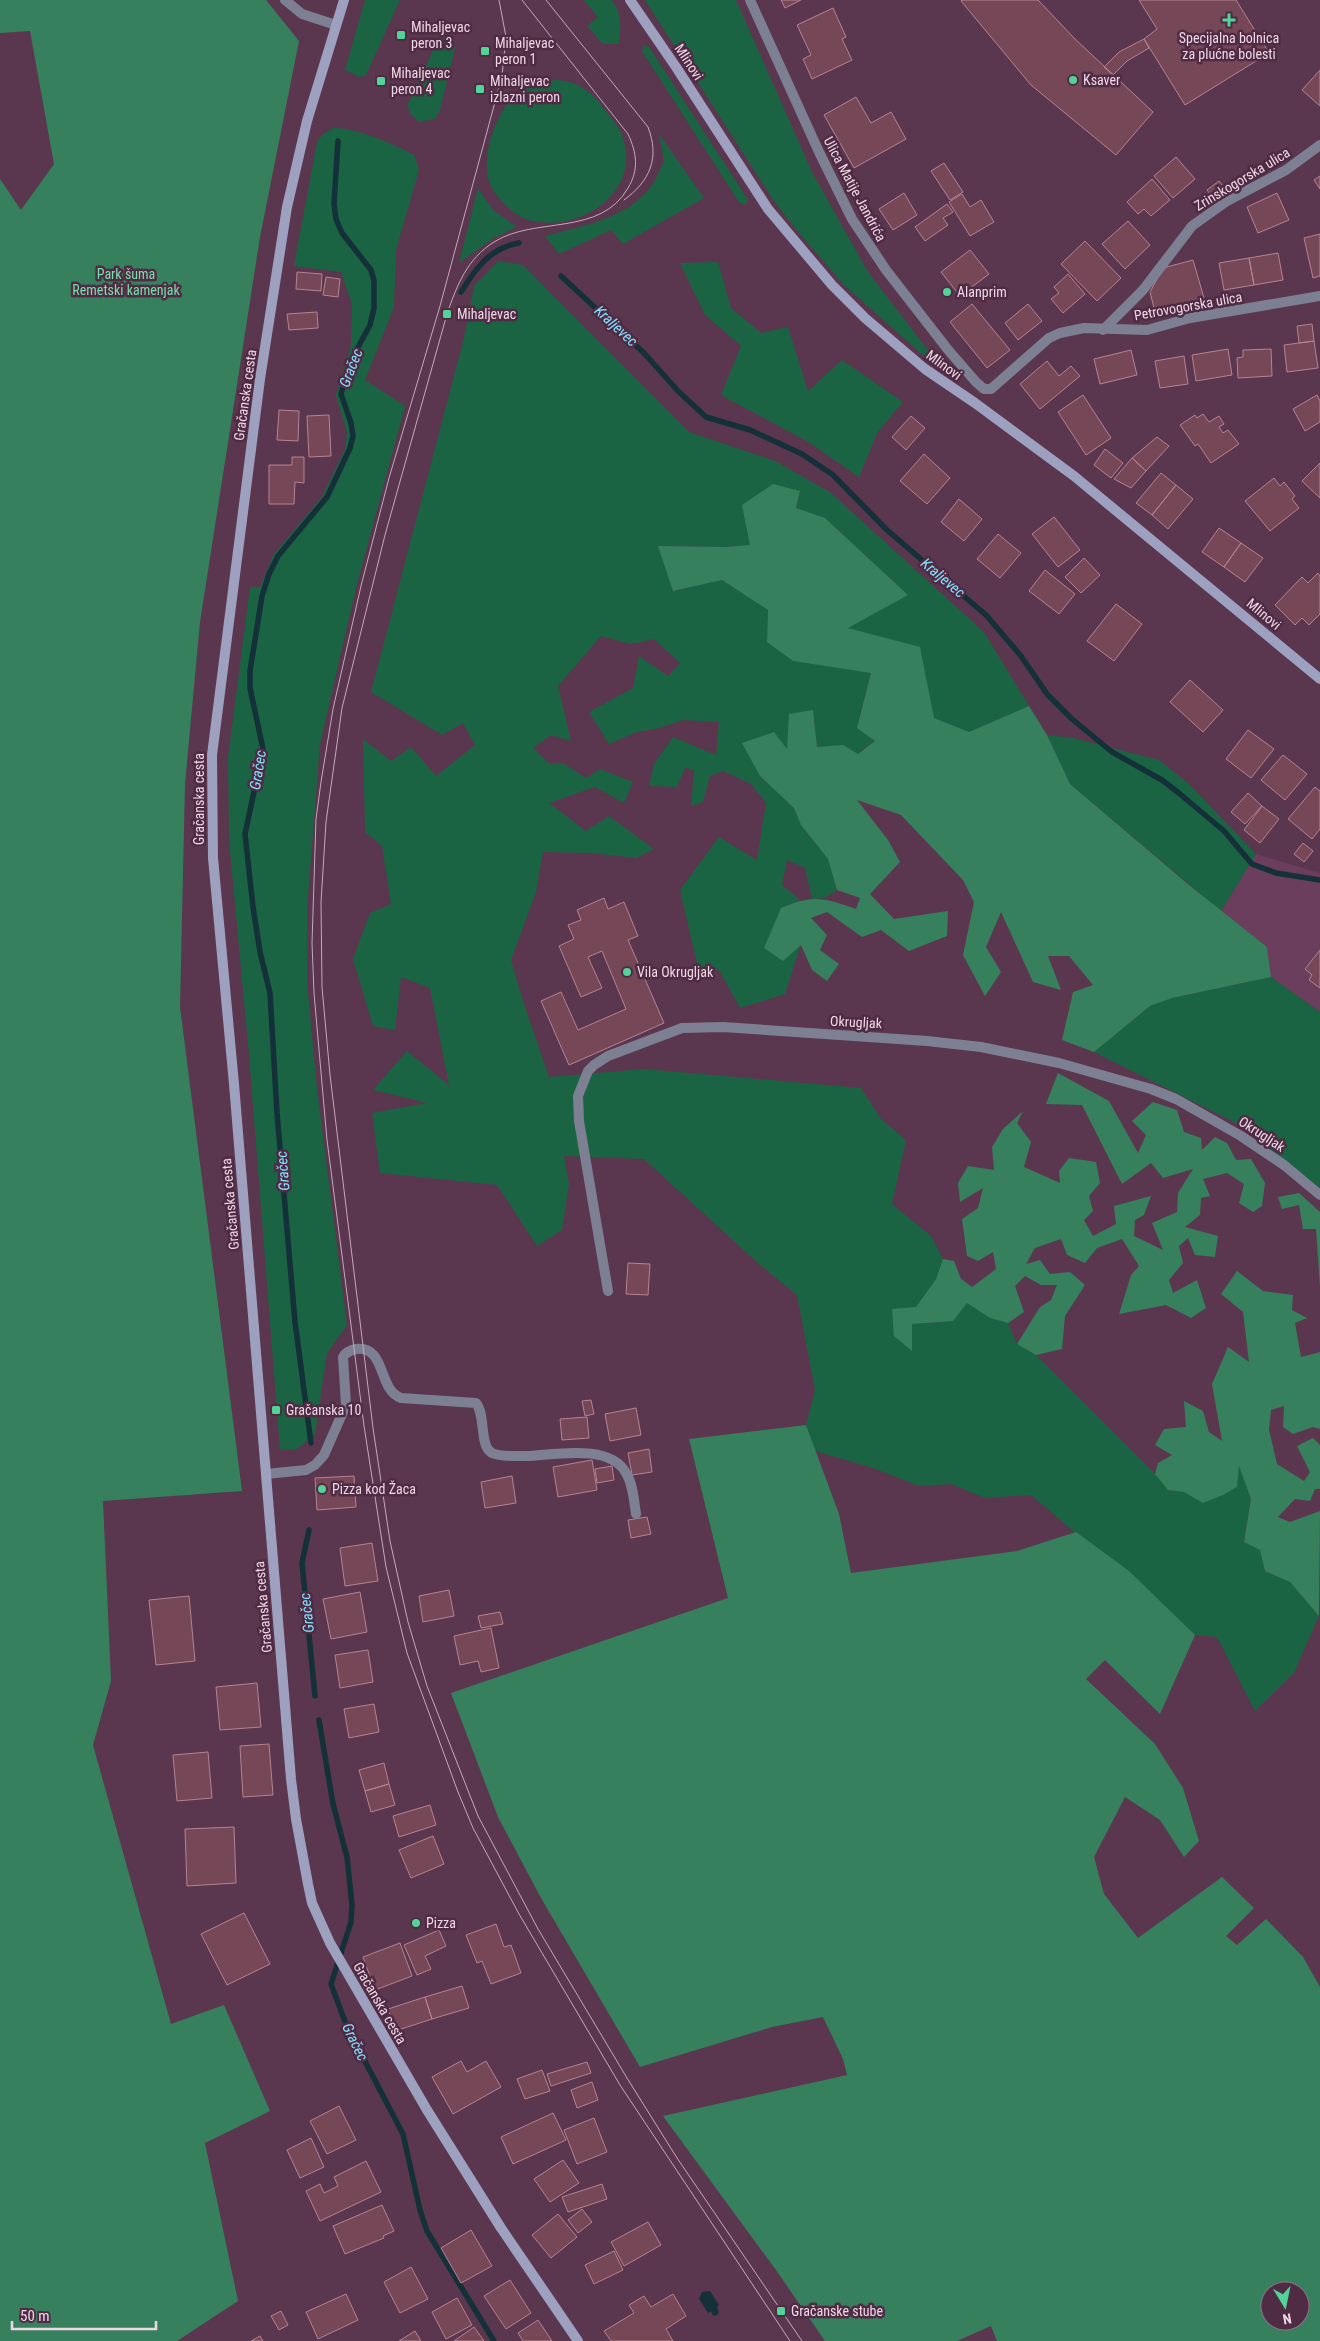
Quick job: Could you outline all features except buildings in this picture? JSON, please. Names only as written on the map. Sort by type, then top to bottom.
[{"type":"main road","name":"Gračanska cesta","points":[[344,0],[307,121],[288,207],[260,378],[212,755],[213,858],[296,1818],[312,1902],[330,1943],[437,2126],[501,2228],[578,2341]]},
{"type":"main road","name":"Mlinovi","points":[[630,0],[768,209],[832,285],[865,318],[925,369],[1074,476],[1320,679]]},
{"type":"street","points":[[285,0],[302,14],[336,25]]},
{"type":"street","name":"Ulica Matije Jandrića","points":[[750,0],[819,152],[852,219],[886,270],[949,351],[976,382],[984,388],[991,389]]},
{"type":"street","name":"Zrinskogorska ulica","points":[[1102,330],[1143,290],[1192,226],[1227,201],[1286,170],[1320,145]]},
{"type":"street","name":"Petrovogorska ulica","points":[[991,389],[1050,338],[1072,329],[1147,330],[1190,318],[1320,296]]},
{"type":"street","name":"Okrugljak","points":[[608,1291],[579,1121],[578,1096],[588,1071],[608,1056],[682,1028],[723,1027],[927,1041],[981,1047],[1059,1063],[1134,1083],[1176,1099],[1269,1154],[1320,1195]]},
{"type":"street","points":[[266,1474],[306,1470],[316,1465],[324,1455],[346,1405],[343,1357],[346,1353],[363,1349],[370,1350],[377,1358],[387,1387],[394,1396],[476,1403],[480,1411],[485,1445],[492,1453],[512,1456],[586,1453],[613,1459],[627,1473],[636,1514]]},
{"type":"shaded area","points":[[1256,854],[1320,873],[1320,1012],[1271,977],[1267,947],[1221,911]]},
{"type":"green space","name":"Park šuma Remetski kamenjak","points":[[0,0],[266,0],[299,41],[260,237],[200,622],[185,784],[180,1007],[242,1491],[103,1501],[111,1681],[93,1745],[171,2024],[224,2005],[270,2111],[205,2143],[238,2301],[177,2341],[0,2341],[0,179],[21,210],[54,164],[30,31],[0,33]]},
{"type":"green space","points":[[365,0],[400,0],[366,75],[360,77],[345,70]]},
{"type":"green space","points":[[584,0],[612,0],[618,10],[620,21],[619,44],[603,44],[587,26],[598,17]]},
{"type":"green space","points":[[645,0],[736,0],[812,172],[868,272],[937,362],[934,365],[844,285],[799,233],[774,201]]},
{"type":"green space","points":[[440,36],[450,37],[455,48],[440,110],[435,119],[418,122],[409,112],[408,104]]},
{"type":"green space","points":[[644,45],[649,47],[747,198],[746,204],[741,204],[737,199],[642,51]]},
{"type":"green space","points":[[556,80],[578,85],[595,98],[619,128],[626,155],[624,173],[617,189],[604,202],[589,213],[571,220],[552,223],[533,221],[511,210],[495,193],[489,182],[487,168],[491,137],[497,121],[513,96],[531,84]]},
{"type":"green space","points":[[333,128],[363,133],[406,151],[414,155],[419,170],[396,250],[394,307],[365,380],[405,406],[356,588],[320,744],[307,909],[307,982],[317,1088],[347,1325],[327,1353],[315,1434],[297,1449],[280,1450],[249,1055],[229,840],[228,758],[250,587],[260,587],[274,554],[322,497],[345,449],[347,432],[336,395],[351,346],[352,304],[341,272],[294,266],[317,142],[323,134]]},
{"type":"green space","points":[[659,134],[704,198],[623,244],[611,230],[559,254],[545,236],[578,228],[611,216],[626,209],[651,187],[663,163]]},
{"type":"green space","points":[[478,188],[493,210],[517,227],[494,238],[459,263]]},
{"type":"green space","points":[[498,261],[523,265],[689,432],[775,461],[830,492],[984,632],[1029,706],[969,732],[934,718],[920,648],[847,628],[907,594],[825,518],[796,508],[800,491],[750,545],[725,547],[658,546],[673,591],[722,580],[768,610],[767,642],[793,661],[871,672],[857,728],[875,741],[857,754],[843,745],[817,748],[813,710],[787,750],[760,776],[794,808],[801,825],[828,859],[837,890],[825,898],[812,899],[805,868],[787,860],[782,885],[800,900],[781,908],[783,961],[801,944],[785,994],[740,1008],[719,970],[699,972],[680,890],[719,837],[757,860],[766,803],[751,784],[723,771],[710,776],[703,802],[691,806],[694,770],[685,768],[677,787],[649,786],[654,764],[673,737],[716,755],[719,722],[683,720],[660,728],[637,732],[609,744],[589,712],[633,688],[639,656],[668,676],[680,663],[654,639],[631,644],[601,636],[558,686],[571,741],[551,735],[533,748],[550,764],[563,763],[586,778],[600,769],[633,782],[624,803],[595,787],[549,803],[586,831],[609,816],[654,849],[636,858],[590,853],[543,852],[536,892],[511,960],[549,1077],[644,1069],[861,1088],[881,1119],[906,1140],[892,1204],[931,1236],[943,1259],[936,1279],[916,1307],[912,1324],[953,1321],[967,1302],[990,1318],[1008,1323],[1017,1344],[1036,1355],[1155,1474],[1168,1490],[1184,1492],[1239,1465],[1251,1499],[1244,1542],[1260,1550],[1265,1571],[1290,1582],[1319,1616],[1294,1673],[1255,1711],[1217,1637],[1195,1635],[1031,1495],[985,1498],[951,1484],[919,1486],[873,1468],[815,1451],[806,1425],[815,1390],[797,1295],[760,1265],[644,1159],[564,1156],[569,1184],[562,1230],[537,1246],[497,1185],[380,1173],[372,1113],[427,1103],[373,1090],[407,1051],[449,1085],[430,988],[401,977],[395,1030],[373,1026],[353,959],[370,913],[391,904],[382,846],[365,832],[363,739],[391,761],[411,747],[436,776],[475,745],[463,723],[442,735],[371,692],[464,338],[474,286]]},
{"type":"green space","points":[[718,262],[731,308],[761,333],[788,327],[808,391],[842,360],[903,402],[877,433],[859,477],[810,443],[721,395],[741,346],[705,315],[680,263]]},
{"type":"green space","points":[[773,484],[800,491],[796,508],[825,518],[908,595],[848,628],[920,647],[934,718],[969,732],[1029,706],[1047,735],[1070,784],[1189,885],[1267,947],[1271,977],[1172,998],[1150,1006],[1094,1052],[1062,1040],[1073,992],[1093,985],[1069,956],[1048,956],[1061,990],[1033,982],[1001,912],[986,947],[1001,972],[985,996],[963,955],[974,902],[963,880],[901,815],[857,800],[888,840],[900,862],[870,894],[894,919],[948,911],[947,936],[909,951],[881,930],[862,937],[827,912],[811,918],[827,935],[820,950],[839,964],[827,981],[812,970],[801,945],[783,961],[764,948],[781,908],[802,901],[819,899],[856,909],[860,898],[837,890],[828,859],[801,825],[794,808],[760,776],[742,743],[774,732],[787,749],[789,714],[813,710],[817,747],[843,745],[858,754],[875,741],[857,728],[871,673],[793,661],[767,642],[768,610],[722,580],[673,591],[658,546],[725,547],[750,545],[742,505]]},
{"type":"green space","points":[[1047,735],[1073,738],[1159,760],[1189,784],[1256,854],[1221,911],[1070,784]]},
{"type":"green space","points":[[1271,977],[1320,1012],[1320,1188],[1238,1124],[1094,1052],[1150,1006],[1172,998]]},
{"type":"green space","points":[[1058,1073],[1109,1101],[1138,1153],[1146,1135],[1132,1121],[1153,1102],[1177,1110],[1184,1132],[1201,1138],[1202,1150],[1215,1137],[1227,1143],[1236,1160],[1251,1159],[1265,1183],[1262,1206],[1253,1212],[1239,1203],[1244,1184],[1227,1173],[1203,1179],[1210,1196],[1201,1198],[1200,1215],[1185,1227],[1218,1236],[1215,1257],[1195,1255],[1188,1238],[1179,1246],[1183,1263],[1169,1280],[1173,1293],[1197,1280],[1206,1308],[1191,1318],[1166,1305],[1119,1314],[1131,1275],[1139,1266],[1122,1239],[1097,1248],[1085,1263],[1067,1255],[1061,1239],[1035,1248],[1026,1264],[1040,1260],[1050,1274],[1070,1272],[1085,1285],[1065,1316],[1062,1349],[1036,1355],[1017,1344],[1040,1307],[1051,1300],[1057,1285],[1041,1285],[1025,1276],[1015,1286],[1024,1312],[1008,1323],[990,1318],[967,1303],[953,1321],[912,1324],[912,1351],[894,1336],[892,1309],[916,1307],[936,1279],[943,1259],[954,1261],[961,1279],[972,1287],[996,1269],[993,1252],[978,1261],[967,1256],[962,1219],[978,1208],[983,1188],[960,1202],[958,1183],[968,1166],[994,1170],[992,1147],[1003,1129],[1023,1111],[1017,1123],[1031,1142],[1024,1167],[1060,1183],[1059,1171],[1069,1158],[1096,1162],[1100,1183],[1089,1196],[1093,1211],[1084,1220],[1093,1236],[1116,1224],[1114,1206],[1151,1196],[1144,1215],[1135,1220],[1134,1236],[1163,1250],[1152,1223],[1177,1212],[1178,1193],[1193,1169],[1163,1178],[1151,1163],[1122,1184],[1082,1105],[1046,1104]]},
{"type":"green space","points":[[1299,1193],[1320,1212],[1320,1287],[1316,1229],[1303,1229],[1299,1205],[1282,1209],[1278,1197]]},
{"type":"green space","points":[[1237,1271],[1263,1291],[1293,1295],[1292,1310],[1307,1318],[1295,1323],[1301,1357],[1320,1352],[1320,1429],[1313,1427],[1293,1434],[1283,1427],[1284,1406],[1271,1410],[1269,1430],[1277,1464],[1304,1481],[1310,1472],[1297,1446],[1313,1438],[1320,1445],[1320,1489],[1315,1489],[1310,1501],[1295,1499],[1278,1517],[1290,1522],[1320,1511],[1319,1616],[1290,1582],[1265,1571],[1260,1550],[1244,1542],[1251,1499],[1239,1466],[1237,1487],[1203,1503],[1184,1492],[1168,1490],[1155,1474],[1158,1463],[1172,1455],[1155,1445],[1164,1429],[1186,1427],[1184,1401],[1203,1411],[1209,1432],[1222,1441],[1212,1384],[1228,1347],[1249,1362],[1243,1312],[1221,1294]]},
{"type":"green space","points":[[806,1425],[839,1514],[851,1573],[1017,1551],[1076,1532],[1129,1571],[1195,1635],[1160,1714],[1105,1660],[1086,1679],[1155,1744],[1183,1788],[1199,1841],[1184,1857],[1160,1820],[1125,1797],[1094,1857],[1104,1894],[1138,1938],[1222,1877],[1254,1908],[1226,1936],[1237,1945],[1266,1919],[1303,1957],[1320,1987],[1320,2341],[997,2341],[991,2326],[957,2341],[825,2341],[776,2270],[663,2116],[847,2075],[843,2059],[823,2017],[772,2027],[640,2067],[541,1898],[498,1817],[451,1693],[728,1598],[689,1439]]},
{"type":"water","points":[[710,2291],[719,2305],[717,2307],[719,2312],[713,2316],[711,2311],[708,2313],[699,2299],[702,2292]]},
{"type":"waterway","name":"Gračec","points":[[311,1443],[295,1322],[277,1113],[270,993],[260,952],[245,834],[263,749],[250,688],[250,671],[262,596],[269,574],[278,556],[327,497],[350,448],[353,436],[351,423],[341,394],[350,362],[370,325],[374,308],[374,281],[371,270],[342,233],[336,219],[334,204],[338,141]]},
{"type":"waterway","points":[[461,292],[478,267],[492,254],[500,249],[519,243]]},
{"type":"waterway","name":"Kraljevec","points":[[561,276],[644,353],[678,391],[706,417],[750,430],[802,454],[833,475],[887,530],[986,615],[1021,656],[1047,694],[1072,719],[1112,752],[1162,780],[1180,794],[1224,831],[1252,864],[1276,873],[1320,880]]},
{"type":"waterway","name":"Gračec","points":[[309,1530],[302,1563],[315,1696]]},
{"type":"waterway","name":"Gračec","points":[[319,1720],[333,1804],[347,1857],[352,1905],[351,1922],[331,1984],[347,2027],[403,2134],[420,2210],[427,2231],[494,2341]]},
{"type":"tram line","points":[[499,0],[506,37],[502,76],[440,306],[389,478],[361,586],[333,709],[321,782],[316,819],[312,943],[314,993],[327,1140],[364,1426],[386,1567],[407,1653],[458,1792],[473,1828],[519,1914],[620,2085],[790,2341]]},
{"type":"tram line","points":[[522,0],[628,134],[636,161],[634,175],[628,188],[616,203],[601,213],[584,220],[566,224],[528,229],[510,234],[494,242],[477,256],[464,274],[447,314],[385,535],[342,708],[326,822],[321,902],[322,987],[330,1075],[373,1428],[390,1541],[408,1622],[427,1686],[478,1816],[538,1929],[677,2158],[802,2341]]},
{"type":"tram line","points":[[546,0],[648,127],[653,149],[653,159],[646,177],[633,193],[624,200]]},
{"type":"place","name":"Specijalna bolnica za plućne bolesti","points":[[1229,20]]},
{"type":"place","name":"Mihaljevac peron 3","points":[[401,35]]},
{"type":"place","name":"Mihaljevac peron 1","points":[[485,51]]},
{"type":"place","name":"Ksaver","points":[[1073,80]]},
{"type":"place","name":"Mihaljevac peron 4","points":[[381,81]]},
{"type":"place","name":"Mihaljevac izlazni peron","points":[[480,89]]},
{"type":"place","name":"Alanprim","points":[[947,292]]},
{"type":"place","name":"Mihaljevac","points":[[447,314]]},
{"type":"place","name":"Vila Okrugljak","points":[[627,972]]},
{"type":"place","name":"Gračanska 10","points":[[276,1410]]},
{"type":"place","name":"Pizza kod Žaca","points":[[322,1489]]},
{"type":"place","name":"Pizza","points":[[416,1923]]},
{"type":"place","name":"Gračanske stube","points":[[781,2311]]}]
